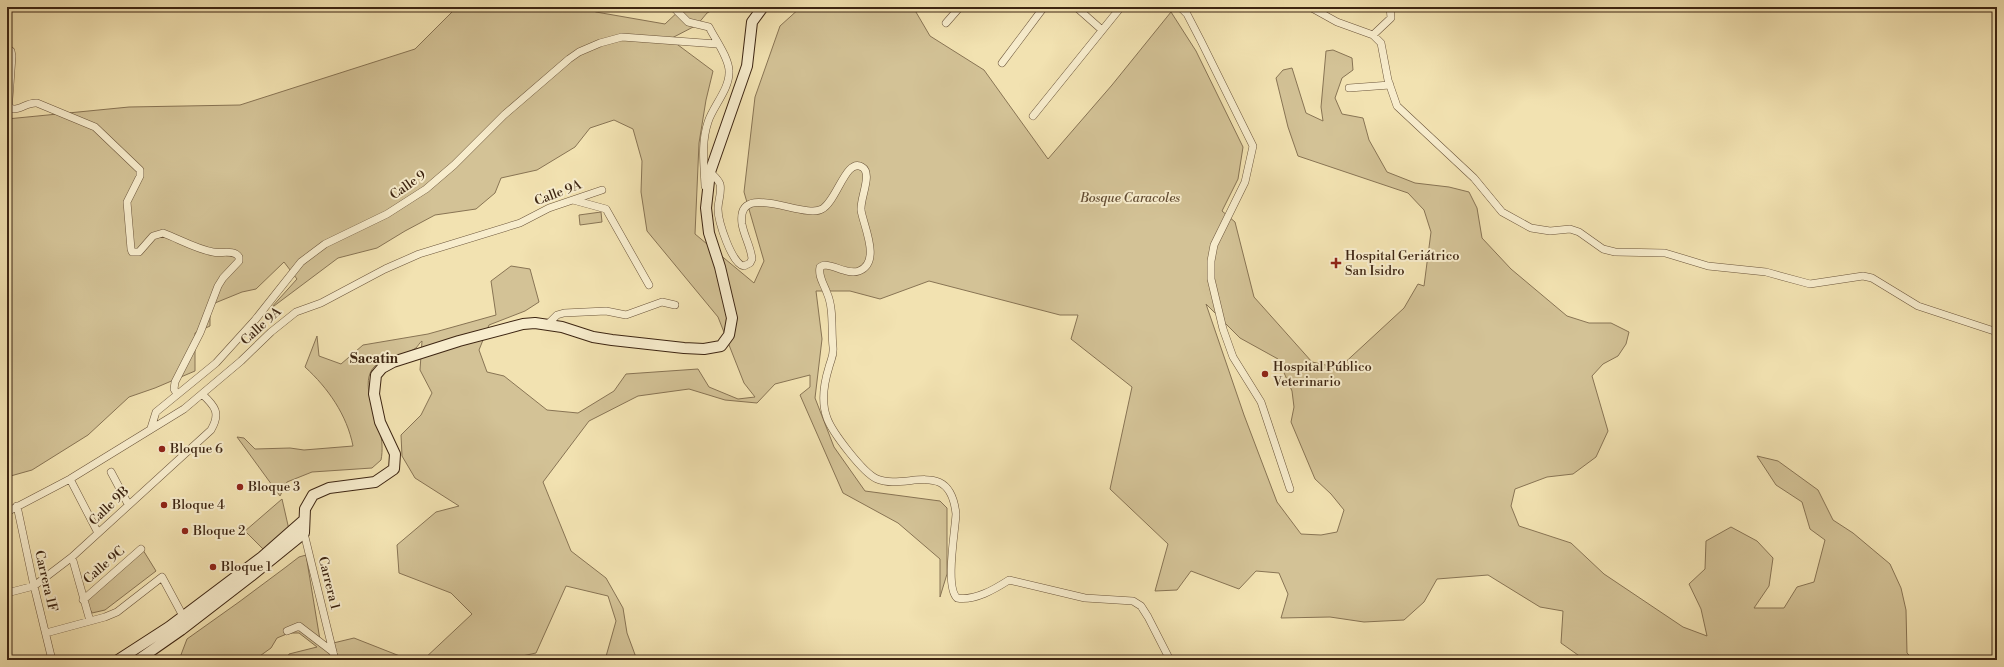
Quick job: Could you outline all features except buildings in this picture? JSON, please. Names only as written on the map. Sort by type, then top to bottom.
[{"type":"main road","points":[[118,660],[183,616],[267,553],[304,520],[305,510],[313,495],[329,488],[375,482],[394,469],[395,454],[380,422],[374,394],[376,376],[382,368],[393,362],[459,341],[523,324],[548,324],[593,337],[612,340],[684,348],[704,349],[720,346],[729,335],[732,318],[720,267],[708,233],[706,208],[710,172],[747,66],[752,22],[763,7]]},
{"type":"main road","name":"Carrera 1","points":[[304,520],[304,533]]},
{"type":"main road","points":[[138,660],[190,624],[304,533]]},
{"type":"street","points":[[673,7],[688,22],[709,27],[728,62],[729,72],[727,83],[708,121],[703,143],[706,208]]},
{"type":"street","points":[[946,23],[960,7]]},
{"type":"street","points":[[1002,63],[1044,7]]},
{"type":"street","points":[[1076,7],[1102,30]]},
{"type":"street","points":[[1033,116],[1121,7]]},
{"type":"street","points":[[1180,7],[1187,14],[1253,146],[1245,182],[1214,245],[1211,261],[1211,279],[1225,336],[1233,357],[1261,402],[1290,489]]},
{"type":"street","points":[[1208,7],[1219,7]]},
{"type":"street","points":[[1310,7],[1337,22],[1374,35],[1381,43],[1390,85],[1397,106],[1474,178],[1502,212],[1531,228],[1550,231],[1570,229],[1578,232],[1603,249],[1615,252],[1665,253],[1708,266],[1766,272],[1810,284],[1863,276],[1872,278],[1918,306],[1997,332]]},
{"type":"street","points":[[1374,35],[1391,18],[1390,7]]},
{"type":"street","name":"Calle 9","points":[[151,428],[156,412],[216,363],[254,320],[301,262],[325,244],[387,214],[426,188],[454,165],[504,115],[578,52],[600,43],[622,37],[717,44]]},
{"type":"street","points":[[7,48],[11,51],[12,56],[9,106],[12,109],[17,110],[29,103],[37,103],[95,127],[140,170],[140,176],[127,202],[130,249],[132,252],[139,252],[153,236],[163,233],[204,251],[233,253],[239,257],[239,261],[223,278],[218,286],[200,333],[175,382],[174,389],[177,394]]},
{"type":"street","points":[[1349,88],[1390,85]]},
{"type":"street","points":[[710,172],[718,180],[720,185],[718,208],[721,229],[737,263],[744,266],[750,264],[752,259],[742,224],[742,214],[746,206],[764,202],[804,211],[820,210],[827,206],[833,199],[848,169],[856,166],[860,166],[864,169],[867,180],[862,196],[861,210],[868,235],[870,257],[866,265],[859,271],[851,272],[824,265],[820,267],[819,273],[830,306],[834,357],[829,366],[824,385],[824,404],[827,418],[836,435],[864,468],[875,478],[890,481],[926,478],[936,480],[944,486],[950,494],[955,504],[956,514],[951,583],[954,595],[957,598],[969,599],[991,591],[1009,580],[1085,598],[1133,601],[1141,606],[1148,617],[1170,660]]},
{"type":"street","name":"Calle 9A","points":[[7,512],[70,479],[184,409],[241,361],[271,332],[296,312],[321,303],[385,269],[419,254],[520,223],[548,208],[602,190]]},
{"type":"street","points":[[571,200],[589,203],[606,209],[649,285]]},
{"type":"street","points":[[548,324],[556,315],[564,313],[606,311],[626,315],[662,302],[675,305]]},
{"type":"street","name":"Calle 9B","points":[[7,593],[34,586],[72,557],[128,504],[211,430],[216,421],[215,408],[202,394]]},
{"type":"street","points":[[111,472],[128,504]]},
{"type":"street","points":[[70,479],[98,533]]},
{"type":"street","name":"Carrera 1F","points":[[17,506],[52,660]]},
{"type":"street","name":"Carrera 1","points":[[304,533],[335,660]]},
{"type":"street","name":"Calle 9C","points":[[83,600],[140,549]]},
{"type":"street","points":[[72,557],[90,621]]},
{"type":"street","points":[[46,633],[117,612],[162,578],[183,616]]},
{"type":"street","points":[[288,631],[299,626],[333,652]]},
{"type":"green space","name":"Bosque Caracoles","points":[[457,7],[585,7],[596,12],[665,24],[683,7],[718,7],[707,13],[697,25],[670,39],[713,71],[706,100],[699,143],[695,234],[754,283],[764,261],[744,192],[755,97],[780,26],[801,7],[913,7],[930,36],[984,70],[1048,159],[1112,85],[1171,12],[1196,51],[1243,147],[1238,179],[1222,211],[1235,222],[1254,297],[1312,362],[1339,368],[1404,308],[1418,284],[1424,286],[1431,232],[1424,210],[1408,193],[1298,156],[1288,127],[1276,78],[1283,70],[1292,68],[1306,113],[1323,121],[1321,107],[1326,51],[1333,50],[1352,58],[1353,70],[1342,78],[1335,98],[1342,114],[1363,118],[1369,140],[1387,172],[1415,183],[1449,187],[1469,192],[1477,208],[1482,238],[1511,269],[1567,316],[1589,323],[1611,323],[1629,332],[1626,344],[1618,356],[1603,364],[1592,376],[1608,431],[1596,457],[1573,474],[1547,477],[1515,489],[1511,506],[1519,526],[1571,543],[1604,574],[1683,627],[1707,636],[1701,609],[1689,584],[1705,569],[1706,541],[1731,527],[1757,541],[1773,558],[1769,586],[1754,608],[1784,608],[1797,587],[1814,582],[1825,540],[1810,529],[1802,502],[1776,485],[1757,456],[1778,461],[1818,490],[1833,520],[1853,533],[1890,564],[1901,588],[1906,610],[1907,653],[1914,660],[1585,660],[1561,643],[1563,611],[1540,607],[1488,575],[1437,579],[1424,602],[1404,620],[1364,622],[1330,617],[1281,618],[1288,594],[1279,573],[1256,571],[1239,589],[1191,571],[1177,590],[1155,591],[1168,544],[1110,489],[1132,387],[1071,339],[1078,315],[1060,315],[929,281],[880,299],[850,291],[816,291],[822,339],[815,398],[834,447],[865,491],[940,501],[947,508],[947,574],[940,597],[940,559],[898,523],[843,493],[800,395],[810,387],[810,375],[775,384],[757,403],[725,400],[689,389],[638,396],[589,421],[543,482],[571,551],[606,578],[623,608],[627,633],[637,660],[605,660],[616,621],[608,596],[566,586],[536,653],[504,660],[423,660],[472,614],[451,593],[399,573],[397,545],[436,512],[459,506],[415,478],[402,456],[401,435],[421,415],[432,393],[420,370],[422,341],[411,351],[378,363],[370,373],[368,389],[382,441],[381,460],[372,468],[312,472],[287,482],[280,496],[237,437],[244,438],[255,449],[290,448],[304,450],[353,446],[346,424],[329,393],[305,367],[317,336],[319,356],[341,364],[363,345],[428,334],[496,315],[491,281],[511,266],[530,269],[539,302],[525,311],[489,325],[479,350],[487,372],[504,376],[547,410],[578,413],[614,391],[626,374],[698,369],[709,387],[738,399],[755,397],[744,383],[718,317],[647,231],[641,192],[642,161],[633,129],[614,120],[590,128],[575,147],[537,170],[501,178],[495,193],[476,209],[435,215],[377,248],[338,258],[270,309],[297,279],[284,262],[256,289],[242,292],[215,303],[210,309],[210,326],[195,333],[195,371],[129,397],[88,435],[32,470],[7,477],[7,119],[129,107],[240,105],[415,49]],"holes":[[[1206,304],[1240,338],[1278,359],[1292,391],[1294,407],[1291,422],[1315,479],[1331,494],[1344,510],[1337,532],[1321,535],[1301,534],[1277,502],[1244,415]]]},
{"type":"green space","points":[[601,212],[602,222],[580,225],[579,215]]},
{"type":"green space","points":[[282,499],[290,534],[267,553],[245,531]]},
{"type":"green space","points":[[143,550],[156,571],[105,610],[92,613],[85,600]]},
{"type":"green space","points":[[306,555],[321,646],[354,638],[410,660],[286,660],[289,654],[317,647],[299,633],[289,633],[277,638],[271,648],[257,658],[246,660],[179,660],[187,639],[299,557]]},
{"type":"place","name":"Hospital Geriátrico San Isidro","points":[[1336,263]]},
{"type":"place","name":"Hospital Público Veterinario","points":[[1265,374]]},
{"type":"place","name":"Bloque 6","points":[[162,449]]},
{"type":"place","name":"Bloque 3","points":[[240,487]]},
{"type":"place","name":"Bloque 4","points":[[164,505]]},
{"type":"place","name":"Bloque 2","points":[[185,531]]},
{"type":"place","name":"Bloque 1","points":[[213,567]]},
{"type":"district","name":"Sacatin","points":[[374,359]]}]
